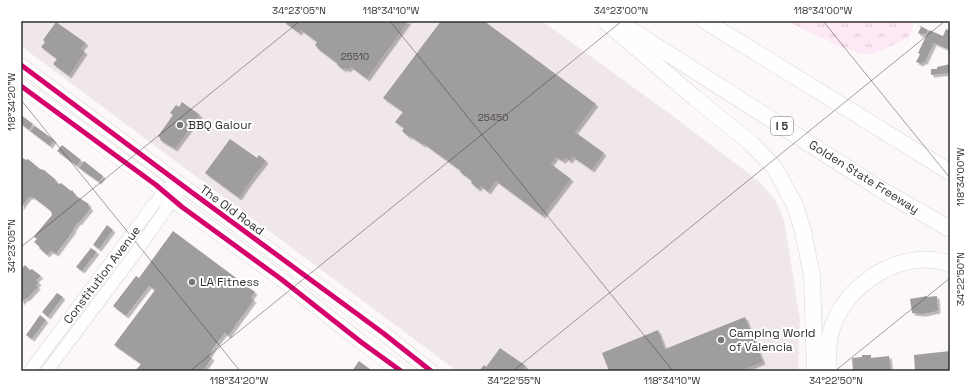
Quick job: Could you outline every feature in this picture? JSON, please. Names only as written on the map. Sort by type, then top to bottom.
[{"type":"highway","points":[[605,21],[695,98],[752,144],[774,168],[795,205],[803,231],[811,269],[815,371]]},
{"type":"highway","name":"Golden State Freeway","points":[[616,21],[885,192],[950,229]]},
{"type":"highway","points":[[705,21],[950,172]]},
{"type":"highway","points":[[830,371],[828,345],[833,325],[845,304],[858,287],[890,266],[931,259],[950,264]]},
{"type":"main road","name":"The Old Road","points":[[21,65],[383,333],[431,371]]},
{"type":"main road","points":[[21,86],[281,279],[400,371]]},
{"type":"main road","name":"Constitution Avenue","points":[[47,371],[134,255],[169,196],[179,183]]},
{"type":"main road","name":"Constitution Avenue","points":[[30,371],[149,211],[169,196]]},
{"type":"shaded area","points":[[21,21],[542,21],[666,111],[760,182],[776,201],[784,220],[800,320],[798,371],[457,371],[21,46]]},
{"type":"green space","points":[[786,21],[915,21],[908,38],[883,50],[870,54],[863,54],[842,47]]},
{"type":"building","points":[[283,21],[409,21],[367,79],[351,67],[348,70],[345,68],[344,70],[317,48],[315,45],[317,42],[301,30],[299,33]]},
{"type":"building","points":[[441,21],[484,21],[596,104],[575,132],[604,153],[592,170],[573,157],[570,161],[566,158],[563,161],[556,157],[551,164],[571,179],[543,216],[496,181],[488,192],[481,186],[478,189],[471,183],[472,181],[460,172],[461,171],[424,144],[423,145],[410,136],[409,137],[402,131],[404,128],[395,122],[403,112],[383,98]]},
{"type":"building","points":[[56,22],[86,43],[81,49],[85,52],[69,76],[53,64],[57,59],[41,47],[45,42],[43,40]]},
{"type":"building","points":[[919,25],[928,30],[926,35],[923,33],[922,35],[918,33],[921,27]]},
{"type":"building","points":[[946,29],[950,31],[950,50],[934,43],[925,62],[921,64],[916,62],[920,54],[918,53],[929,30],[943,36]]},
{"type":"building","points":[[950,64],[950,73],[931,75],[931,69],[937,69],[937,67]]},
{"type":"building","name":"BBQ Galour","points":[[182,102],[200,115],[175,149],[160,140],[161,139],[158,136],[173,115],[170,113],[176,105],[179,107]]},
{"type":"building","points":[[21,115],[33,124],[29,130],[21,124]]},
{"type":"building","points":[[35,126],[54,140],[50,146],[30,131]]},
{"type":"building","points":[[230,139],[257,158],[259,155],[266,161],[239,198],[205,173]]},
{"type":"building","points":[[62,145],[81,160],[77,166],[57,151]]},
{"type":"building","points":[[23,158],[26,160],[28,159],[40,169],[44,170],[59,184],[61,183],[71,191],[72,190],[76,196],[89,204],[88,206],[91,208],[79,223],[78,222],[74,230],[56,254],[51,251],[47,255],[34,242],[37,239],[34,237],[36,234],[52,215],[51,211],[33,197],[29,197],[21,208],[21,161]]},
{"type":"building","points":[[84,161],[103,176],[99,182],[79,168]]},
{"type":"building","points":[[107,225],[113,230],[99,249],[93,245]]},
{"type":"building","points":[[173,231],[255,292],[251,298],[254,300],[228,336],[225,333],[214,347],[209,356],[212,358],[203,371],[135,371],[141,364],[114,345],[155,290],[149,286],[126,316],[113,306],[136,276],[139,278]]},
{"type":"building","points":[[91,248],[97,252],[82,271],[76,267]]},
{"type":"building","points":[[25,265],[30,270],[32,269],[41,276],[36,280],[39,283],[36,285],[38,287],[21,303],[21,267],[22,268]]},
{"type":"building","points":[[57,293],[63,297],[48,317],[42,312]]},
{"type":"building","points":[[937,296],[938,311],[923,314],[912,313],[910,299]]},
{"type":"building","points":[[40,315],[46,320],[32,339],[26,335]]},
{"type":"building","name":"Camping World of Valencia","points":[[745,317],[763,362],[741,371],[609,371],[602,353],[658,330],[665,349]]},
{"type":"building","points":[[500,348],[526,366],[523,371],[479,371],[484,365],[486,367]]},
{"type":"building","points":[[950,351],[950,371],[915,371],[914,355]]},
{"type":"building","points":[[862,355],[871,355],[871,358],[889,356],[891,371],[853,371],[852,358],[862,357]]},
{"type":"building","points":[[359,361],[371,370],[373,371],[352,371]]},
{"type":"cycle path","points":[[21,65],[383,333],[431,371]]},
{"type":"cycle path","points":[[21,86],[156,185],[182,207],[281,279],[361,342],[401,371]]},
{"type":"place","name":"BBQ Galour","points":[[180,125]]},
{"type":"place","name":"LA Fitness","points":[[192,282]]},
{"type":"place","name":"Camping World of Valencia","points":[[721,340]]}]
